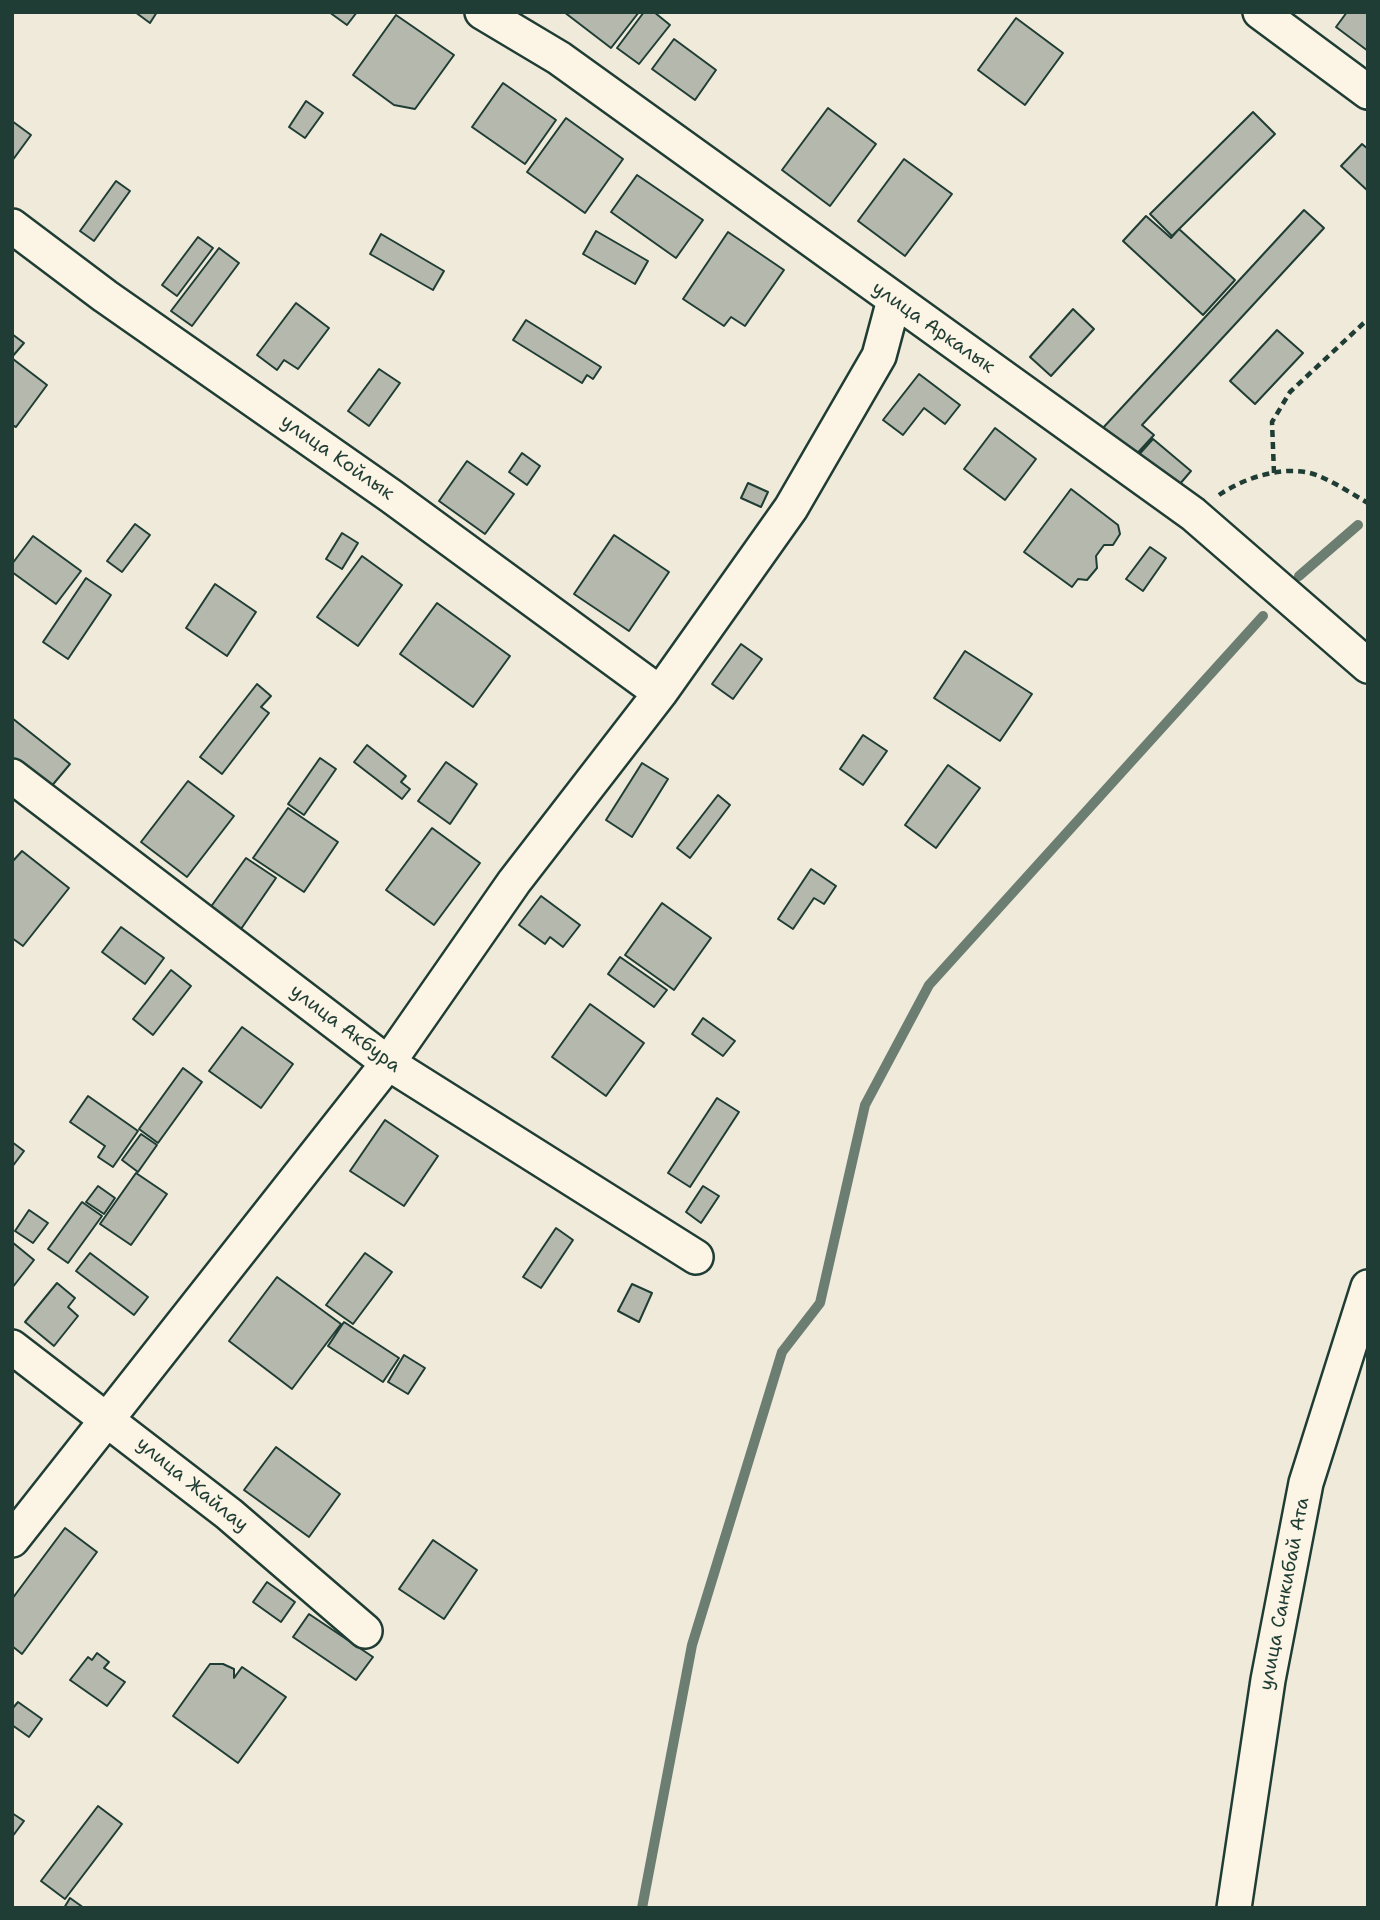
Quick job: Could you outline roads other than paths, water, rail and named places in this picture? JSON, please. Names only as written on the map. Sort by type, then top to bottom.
[{"type":"street","name":"улица Аркалык","points":[[482,12],[559,58],[1193,514],[1368,666]]},
{"type":"street","points":[[1260,12],[1368,92]]},
{"type":"street","name":"улица Койлык","points":[[12,226],[105,296],[391,496],[660,693]]},
{"type":"street","points":[[12,1540],[388,1063],[514,882],[660,693],[791,508],[879,356],[894,300]]},
{"type":"street","name":"улица Акбура","points":[[12,776],[388,1063],[696,1257]]},
{"type":"street","name":"улица Санкибай Ата","points":[[1234,1908],[1268,1680],[1306,1483],[1368,1287]]},
{"type":"street","name":"улица Жайлау","points":[[12,1347],[229,1514],[365,1632]]},
{"type":"waterway","points":[[1299,576],[1358,525]]},
{"type":"waterway","points":[[642,1908],[692,1645],[782,1352],[820,1303],[865,1105],[929,985],[1263,616]]}]
